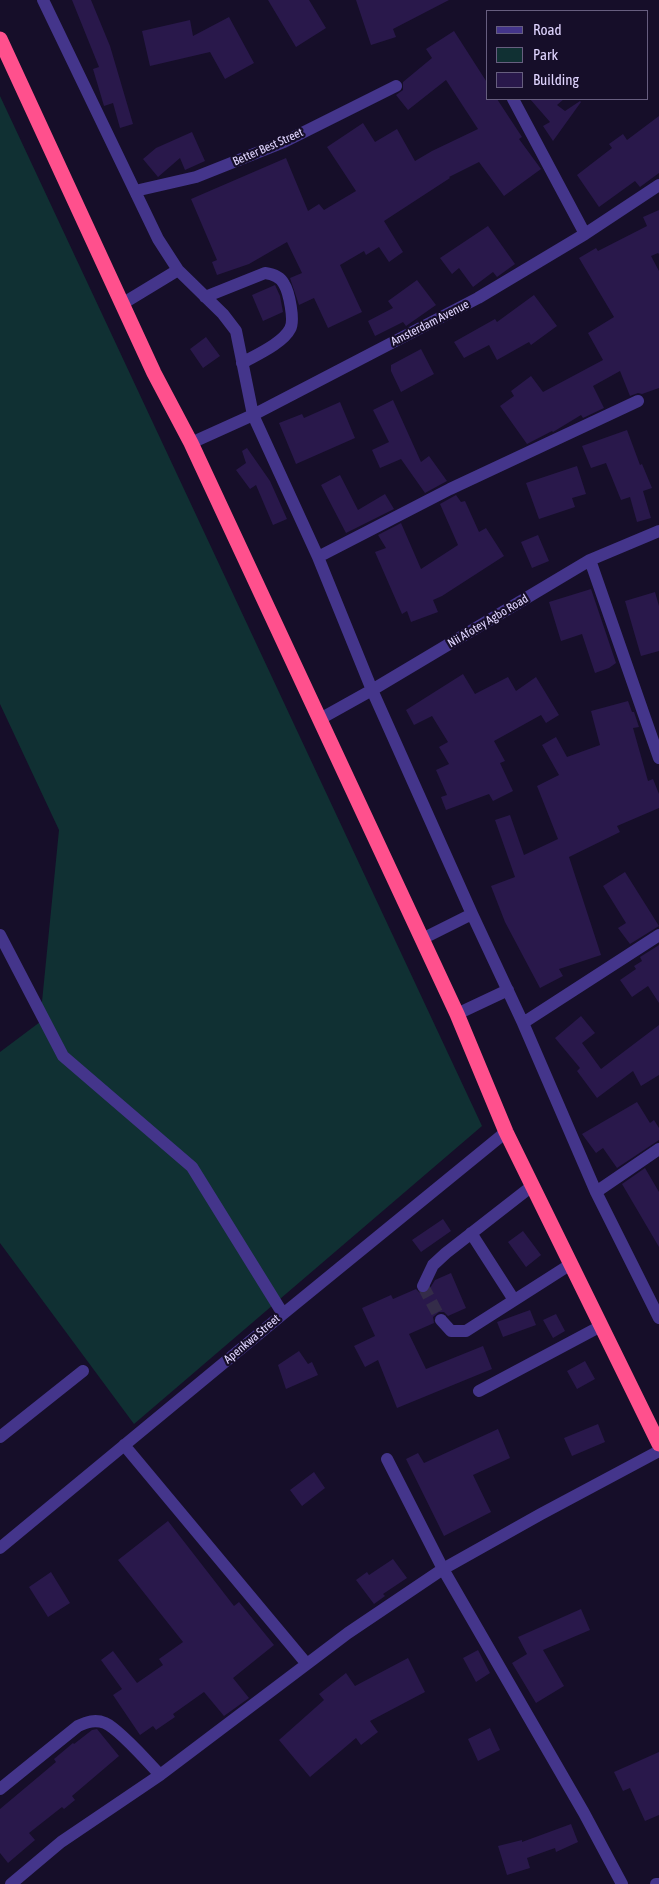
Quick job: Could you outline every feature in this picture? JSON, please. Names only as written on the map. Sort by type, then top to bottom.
[{"type":"highway","points":[[0,39],[154,373],[191,443],[457,1014],[506,1132],[659,1444]]},
{"type":"street","points":[[43,0],[158,239],[178,270],[223,314],[236,331],[253,415],[318,557],[372,690],[523,1023],[596,1192],[659,1318]]},
{"type":"street","name":"Better Best Street","points":[[135,191],[196,177],[284,142],[396,86]]},
{"type":"street","points":[[514,100],[586,234]]},
{"type":"street","name":"Amsterdam Avenue","points":[[191,443],[253,415],[478,298],[586,234],[659,185]]},
{"type":"street","points":[[122,304],[178,270]]},
{"type":"street","points":[[205,297],[265,273],[275,274],[284,284],[293,316],[290,329],[278,342],[242,363]]},
{"type":"street","points":[[318,557],[450,489],[638,401]]},
{"type":"street","name":"Nii Afotey Agbo Road","points":[[320,719],[590,560],[659,531]]},
{"type":"street","points":[[590,560],[659,758]]},
{"type":"street","points":[[422,939],[472,914]]},
{"type":"street","points":[[0,935],[62,1056],[192,1167],[283,1314]]},
{"type":"street","points":[[523,1023],[659,936]]},
{"type":"street","points":[[457,1014],[508,990]]},
{"type":"street","name":"Apenkwa Street","points":[[0,1548],[506,1132]]},
{"type":"street","points":[[596,1192],[659,1149]]},
{"type":"street","points":[[423,1286],[433,1265],[446,1253],[532,1186]]},
{"type":"street","points":[[471,1233],[514,1300]]},
{"type":"street","points":[[441,1320],[451,1331],[466,1331],[571,1264]]},
{"type":"street","points":[[479,1390],[601,1326]]},
{"type":"street","points":[[0,1437],[82,1371]]},
{"type":"street","points":[[124,1445],[306,1663]]},
{"type":"street","points":[[11,1884],[61,1842],[160,1775],[306,1663],[443,1569],[659,1450]]},
{"type":"street","points":[[387,1459],[443,1569],[579,1804],[622,1884]]},
{"type":"street","points":[[0,1789],[78,1726],[91,1720],[105,1723],[121,1735],[160,1775]]},
{"type":"green space","points":[[0,96],[482,1126],[134,1424],[0,1243],[0,1052],[40,1022],[59,830],[0,704]]},
{"type":"building","points":[[72,0],[91,0],[110,46],[133,124],[120,128],[113,103],[104,106],[93,69],[99,67]]},
{"type":"building","points":[[268,0],[309,0],[326,28],[296,47]]},
{"type":"building","points":[[356,0],[449,0],[393,29],[396,37],[371,45]]},
{"type":"building","points":[[229,17],[254,63],[225,79],[210,52],[150,66],[142,31],[190,20],[193,36]]},
{"type":"building","points":[[454,31],[487,82],[487,100],[498,100],[522,137],[519,139],[541,169],[504,196],[479,162],[449,177],[384,221],[403,252],[389,262],[379,247],[366,255],[364,251],[340,265],[362,312],[328,328],[314,298],[299,305],[290,278],[302,273],[287,242],[249,264],[217,275],[212,262],[217,260],[191,199],[286,158],[308,211],[319,204],[324,210],[356,191],[327,147],[363,123],[375,142],[397,129],[415,161],[478,129],[446,80],[408,110],[396,95],[403,90],[403,82],[432,58],[426,49]]},
{"type":"building","points":[[531,100],[563,100],[557,105],[565,111],[581,102],[553,141],[543,126],[550,122]]},
{"type":"building","points":[[659,116],[659,173],[640,187],[635,181],[599,207],[577,175],[612,148],[609,144],[623,134],[627,140]]},
{"type":"building","points":[[192,132],[205,161],[185,170],[180,158],[158,177],[143,159],[156,148]]},
{"type":"building","points":[[659,210],[659,254],[651,256],[659,271],[659,388],[630,396],[620,371],[593,386],[604,408],[583,418],[581,415],[553,432],[527,444],[500,406],[514,396],[511,391],[531,376],[543,392],[603,360],[588,333],[614,317],[579,258],[596,248],[598,251],[647,226],[643,217]]},
{"type":"building","points":[[488,226],[515,264],[497,277],[493,272],[473,287],[459,268],[452,274],[440,258]]},
{"type":"building","points":[[417,280],[436,305],[406,326],[403,322],[375,336],[368,321],[393,308],[388,301]]},
{"type":"building","points":[[275,285],[280,296],[283,312],[263,321],[252,295]]},
{"type":"building","points":[[534,295],[557,326],[531,345],[529,342],[497,360],[489,345],[464,358],[454,342],[495,319],[497,322]]},
{"type":"building","points":[[206,337],[220,356],[203,368],[190,349]]},
{"type":"building","points":[[421,349],[434,374],[401,392],[391,371],[391,365]]},
{"type":"building","points":[[393,400],[421,462],[429,456],[447,481],[425,493],[401,459],[380,468],[372,450],[389,442],[373,410]]},
{"type":"building","points":[[340,402],[355,438],[296,464],[279,423],[302,414],[304,418]]},
{"type":"building","points":[[627,430],[640,465],[642,464],[652,488],[643,491],[651,518],[637,522],[630,497],[621,500],[606,463],[591,468],[582,446]]},
{"type":"building","points":[[247,448],[270,481],[287,519],[273,525],[256,485],[250,489],[236,470],[246,463],[242,451]]},
{"type":"building","points":[[577,466],[586,494],[572,498],[575,507],[539,519],[526,483]]},
{"type":"building","points":[[340,475],[358,510],[385,494],[394,509],[346,533],[321,485]]},
{"type":"building","points":[[456,495],[461,502],[465,501],[479,532],[486,528],[504,556],[433,600],[438,612],[411,622],[407,611],[402,614],[375,552],[386,548],[378,535],[401,523],[421,569],[458,545],[440,504]]},
{"type":"building","points":[[538,535],[549,561],[532,568],[521,542]]},
{"type":"building","points":[[591,589],[616,663],[609,668],[595,673],[582,634],[561,641],[549,602]]},
{"type":"building","points":[[655,592],[659,606],[659,651],[641,656],[625,601]]},
{"type":"building","points":[[463,674],[475,694],[508,677],[516,691],[536,677],[559,715],[546,723],[541,715],[494,741],[505,761],[500,763],[513,791],[493,801],[489,794],[446,810],[441,797],[447,795],[436,770],[449,764],[439,747],[448,742],[432,716],[414,725],[406,710]]},
{"type":"building","points":[[628,701],[639,727],[633,728],[648,781],[653,779],[659,794],[659,808],[617,826],[620,832],[569,857],[601,955],[559,969],[563,976],[540,988],[505,922],[491,886],[515,877],[495,820],[510,815],[524,855],[558,839],[537,786],[559,775],[542,745],[556,737],[567,757],[600,745],[591,711]]},
{"type":"building","points":[[625,872],[659,926],[630,944],[618,928],[626,923],[603,886]]},
{"type":"building","points":[[659,945],[659,1003],[648,986],[632,997],[620,980],[636,969],[634,966],[642,961],[640,957]]},
{"type":"building","points":[[581,1016],[595,1033],[582,1043],[601,1069],[659,1025],[659,1075],[641,1086],[633,1071],[597,1098],[577,1071],[580,1068],[555,1038]]},
{"type":"building","points":[[637,1102],[650,1123],[654,1120],[659,1128],[659,1140],[617,1168],[603,1148],[596,1153],[582,1134]]},
{"type":"building","points":[[645,1168],[659,1192],[659,1247],[622,1184]]},
{"type":"building","points":[[443,1219],[451,1231],[421,1252],[412,1240]]},
{"type":"building","points":[[523,1231],[541,1255],[526,1267],[508,1242]]},
{"type":"building","points":[[451,1273],[466,1308],[448,1316],[444,1312],[439,1312],[433,1317],[434,1323],[409,1334],[426,1369],[483,1346],[492,1369],[397,1408],[378,1360],[365,1367],[354,1346],[375,1336],[362,1308],[391,1295],[393,1299],[416,1289],[420,1293],[427,1293],[435,1280]]},
{"type":"building","points":[[530,1310],[536,1325],[503,1337],[497,1322]]},
{"type":"building","points":[[556,1314],[565,1331],[553,1338],[543,1320]]},
{"type":"building","points":[[299,1351],[308,1364],[312,1362],[318,1375],[286,1389],[278,1365]]},
{"type":"building","points":[[585,1361],[595,1379],[577,1389],[567,1371]]},
{"type":"building","points":[[598,1424],[605,1442],[572,1456],[564,1438]]},
{"type":"building","points":[[498,1429],[510,1458],[473,1475],[491,1512],[444,1536],[406,1459],[418,1453],[424,1463]]},
{"type":"building","points":[[314,1472],[325,1488],[302,1506],[290,1490]]},
{"type":"building","points":[[168,1521],[234,1606],[239,1602],[274,1645],[233,1678],[249,1698],[224,1716],[204,1692],[173,1714],[175,1717],[156,1730],[153,1726],[140,1735],[113,1695],[122,1689],[101,1660],[113,1651],[137,1683],[163,1665],[159,1659],[183,1642],[118,1560]]},
{"type":"building","points":[[393,1559],[407,1578],[383,1594],[385,1596],[374,1604],[356,1580],[367,1572],[369,1575]]},
{"type":"building","points":[[51,1572],[70,1603],[48,1617],[29,1587]]},
{"type":"building","points":[[581,1609],[590,1630],[543,1650],[564,1686],[536,1703],[512,1663],[527,1654],[518,1637]]},
{"type":"building","points":[[478,1650],[490,1673],[476,1682],[463,1658]]},
{"type":"building","points":[[408,1658],[425,1692],[370,1721],[378,1732],[361,1745],[356,1738],[310,1777],[279,1740],[324,1700],[319,1694],[346,1673],[355,1686]]},
{"type":"building","points":[[490,1728],[500,1750],[478,1761],[468,1739]]},
{"type":"building","points":[[97,1729],[119,1756],[72,1796],[75,1800],[64,1809],[62,1807],[29,1833],[35,1840],[8,1863],[0,1853],[0,1809],[56,1762],[54,1759],[73,1743],[92,1730]]},
{"type":"building","points":[[659,1752],[659,1815],[645,1821],[630,1788],[623,1791],[614,1772]]},
{"type":"building","points":[[571,1824],[578,1842],[556,1852],[555,1848],[527,1858],[530,1868],[507,1875],[498,1846],[522,1840],[522,1842]]},
{"type":"tunnel","points":[[423,1286],[441,1320]]}]
